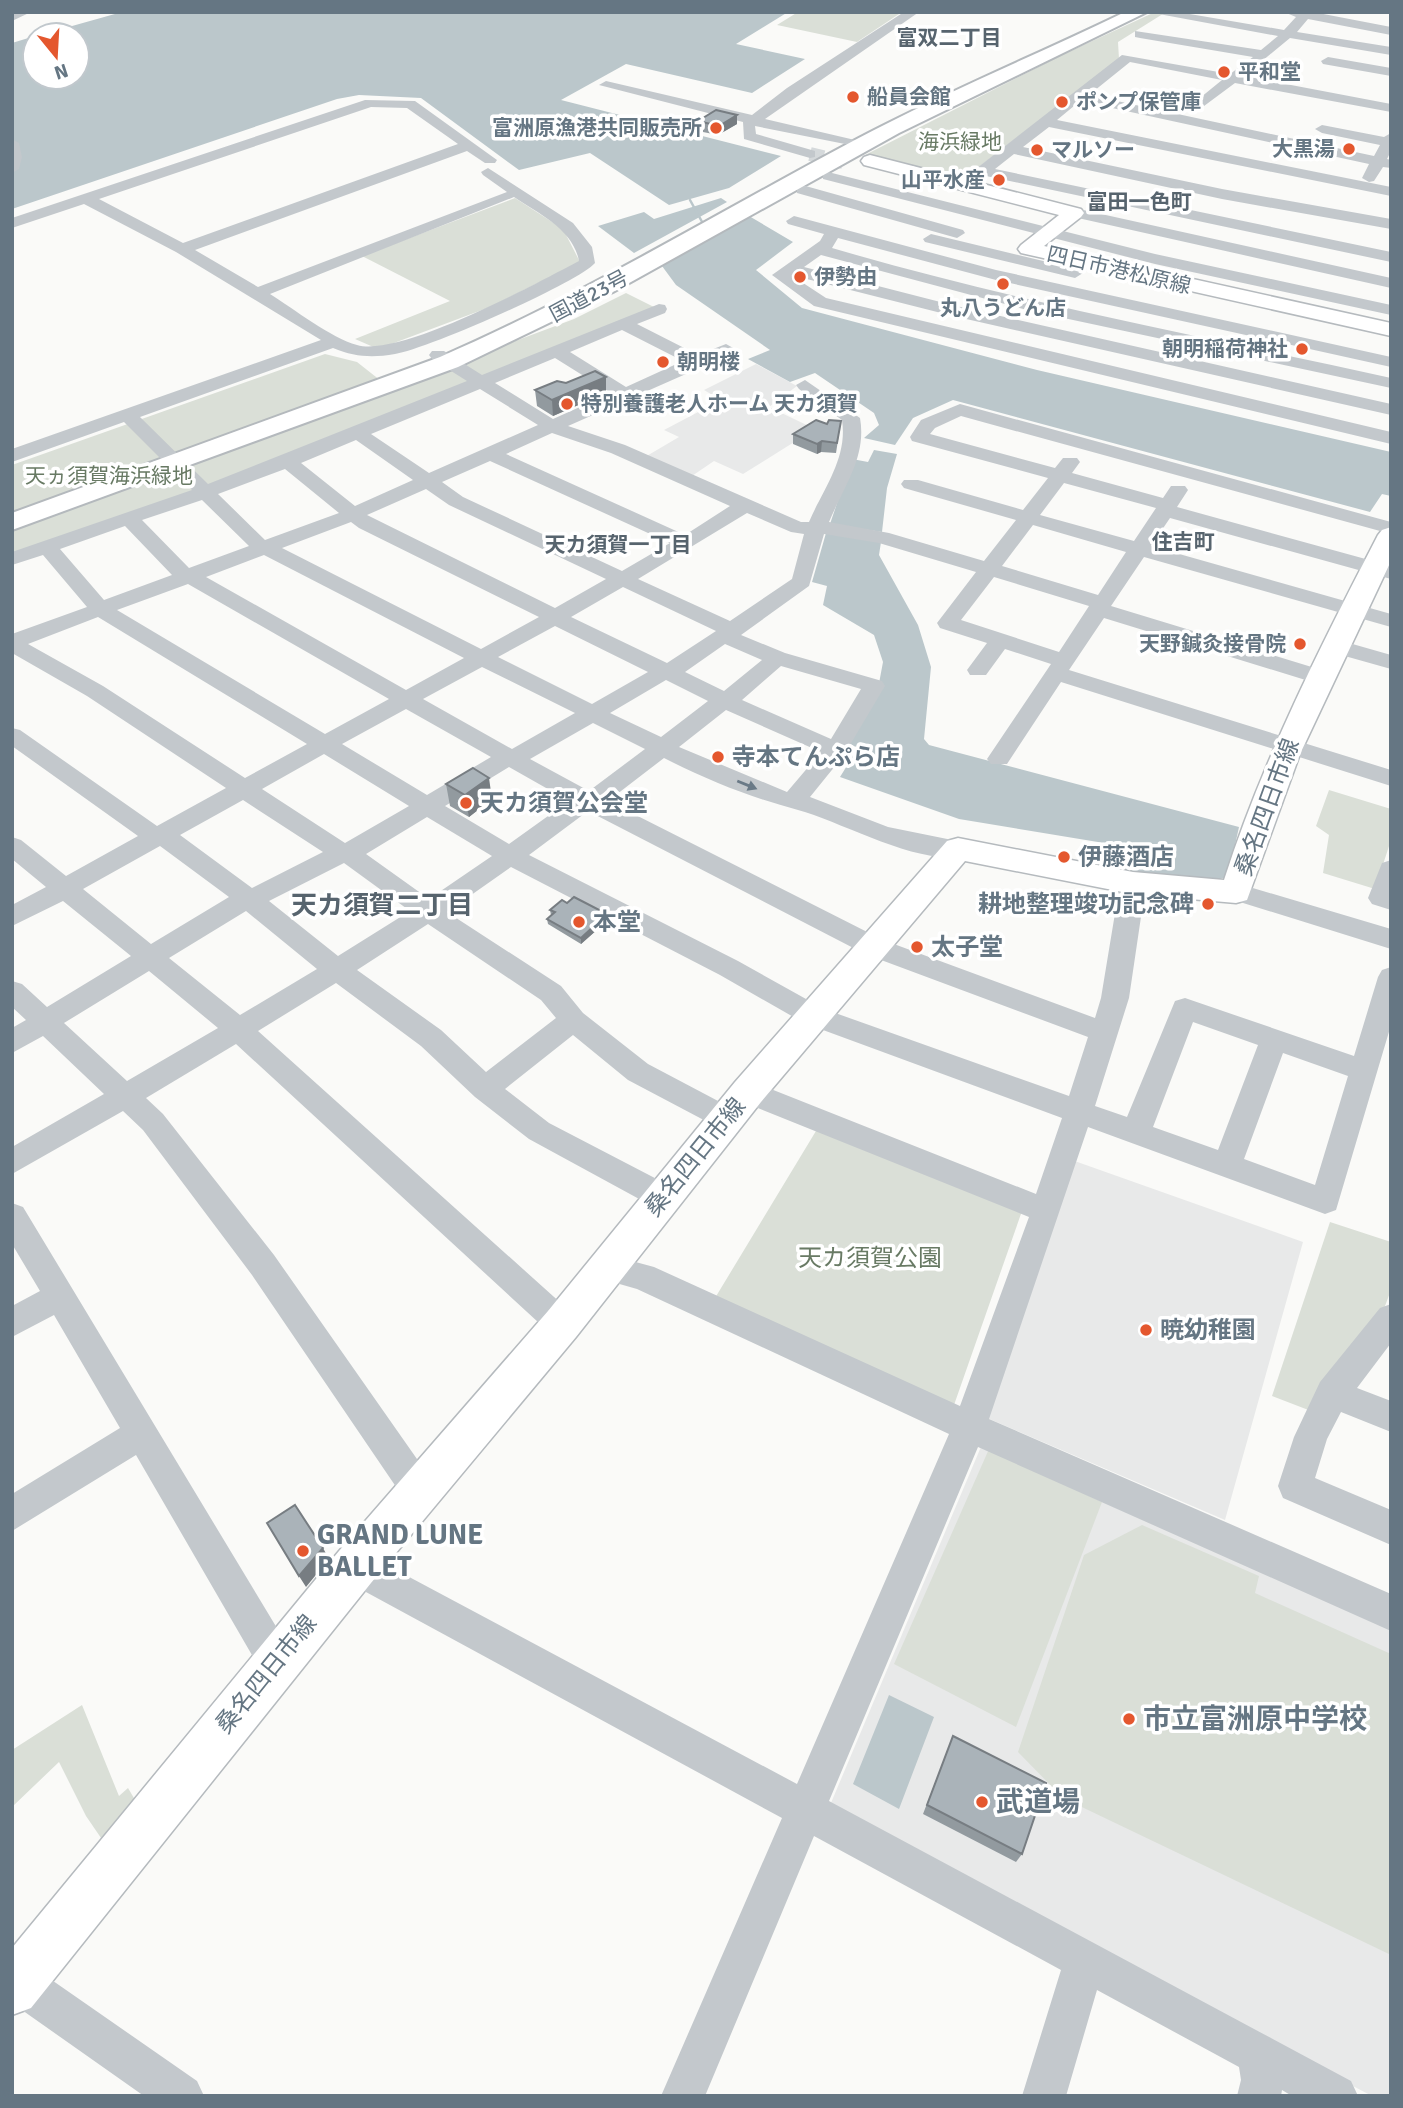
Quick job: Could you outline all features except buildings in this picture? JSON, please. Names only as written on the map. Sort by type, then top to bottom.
[{"type":"highway","name":"国道23号","points":[[12,522],[169,459],[555,315],[850,143],[1123,12]]},
{"type":"highway","name":"国道23号","points":[[756,199],[907,121],[1139,12]]},
{"type":"highway","name":"国道23号","points":[[444,358],[631,269]]},
{"type":"highway","name":"国道23号","points":[[12,510],[169,459]]},
{"type":"main road","name":"四日市港松原線","points":[[870,161],[1074,213]]},
{"type":"main road","name":"四日市港松原線","points":[[1019,256],[1074,213]]},
{"type":"main road","name":"四日市港松原線","points":[[1019,256],[1289,306],[1391,330]]},
{"type":"main road","name":"桑名四日市線","points":[[15,1985],[276,1661],[562,1324],[738,1106],[958,849],[1133,883],[1236,892],[1255,826],[1287,748],[1352,610],[1382,570],[1391,535]]},
{"type":"street","points":[[12,18],[25,12]]},
{"type":"street","points":[[810,154],[749,136],[748,125],[752,119],[913,12]]},
{"type":"street","points":[[1289,12],[1391,30]]},
{"type":"street","points":[[964,186],[1079,97],[1117,72],[1127,58],[1124,43],[1166,14],[1391,51]]},
{"type":"street","points":[[1074,213],[1142,161],[1166,133],[1200,105],[1209,90],[1274,53],[1306,14]]},
{"type":"street","points":[[1140,34],[1274,53]]},
{"type":"street","points":[[1127,58],[1391,108]]},
{"type":"street","points":[[1311,58],[1391,72]]},
{"type":"street","points":[[1250,67],[1391,94]]},
{"type":"street","points":[[606,85],[850,143]]},
{"type":"street","points":[[1209,90],[1242,96]]},
{"type":"street","points":[[1079,97],[1184,118],[1391,177]]},
{"type":"street","points":[[12,223],[86,198],[370,103],[410,104],[469,145],[489,166],[567,226],[584,247],[587,263],[513,303],[384,352],[358,352],[332,342],[182,249],[86,198]]},
{"type":"street","points":[[1062,111],[1376,172],[1391,192]]},
{"type":"street","points":[[1047,122],[1154,145],[1376,172]]},
{"type":"street","points":[[1231,401],[1270,335],[1376,172],[1390,139],[1302,125]]},
{"type":"street","points":[[1026,138],[1142,161]]},
{"type":"street","points":[[12,143],[15,156],[12,169]]},
{"type":"street","points":[[182,249],[469,145]]},
{"type":"street","points":[[1011,149],[1391,224]]},
{"type":"street","points":[[997,160],[1109,185],[1347,216],[1391,208]]},
{"type":"street","points":[[843,162],[870,161]]},
{"type":"street","points":[[982,171],[1391,257]]},
{"type":"street","points":[[828,176],[1048,233],[1289,306],[1391,310]]},
{"type":"street","points":[[802,190],[935,236]]},
{"type":"street","points":[[888,270],[964,213],[995,194]]},
{"type":"street","points":[[1317,194],[1347,216],[1391,240]]},
{"type":"street","points":[[256,294],[507,197]]},
{"type":"street","points":[[787,198],[1019,256]]},
{"type":"street","points":[[1074,213],[1391,283]]},
{"type":"street","points":[[794,221],[910,255],[1391,362]]},
{"type":"street","points":[[833,232],[827,244],[780,275],[821,302],[1103,372],[1391,438]]},
{"type":"street","points":[[818,249],[888,270],[976,291],[1391,383]]},
{"type":"street","points":[[930,330],[1019,256]]},
{"type":"street","points":[[790,268],[954,310],[1391,410]]},
{"type":"street","points":[[513,303],[556,305]]},
{"type":"street","points":[[12,559],[288,461],[659,309]]},
{"type":"street","points":[[623,324],[698,362]]},
{"type":"street","points":[[1103,372],[1134,327]]},
{"type":"street","points":[[12,456],[332,342]]},
{"type":"street","points":[[12,643],[428,484],[726,349]]},
{"type":"street","points":[[556,351],[626,394]]},
{"type":"street","points":[[444,358],[554,427],[618,449],[798,528],[876,536],[989,569],[1320,677]]},
{"type":"street","points":[[12,1042],[249,899],[345,853],[669,671],[802,582],[846,460],[854,427],[846,413],[806,386]]},
{"type":"street","points":[[1382,570],[1060,475],[919,437],[928,424],[960,410],[1391,528]]},
{"type":"street","points":[[127,415],[204,493],[264,548],[662,748],[785,800],[794,800],[910,842],[958,849]]},
{"type":"street","points":[[358,433],[428,484],[486,516],[777,658],[874,686],[836,750],[794,800]]},
{"type":"street","points":[[1082,445],[948,623],[1287,748],[1391,779]]},
{"type":"street","points":[[493,455],[686,543]]},
{"type":"street","points":[[288,461],[351,515],[726,700],[836,750]]},
{"type":"street","points":[[999,759],[1189,474]]},
{"type":"street","points":[[911,484],[1391,621]]},
{"type":"street","points":[[12,917],[621,580],[745,505]]},
{"type":"street","points":[[129,519],[188,577],[589,801],[874,947],[1104,1032]]},
{"type":"street","points":[[47,547],[100,609],[512,857],[729,968],[814,1016],[1091,1119],[1098,1117],[1137,1130],[1325,1201],[1390,985]]},
{"type":"street","points":[[978,670],[1000,640]]},
{"type":"street","points":[[12,643],[95,691],[247,788],[551,993],[573,1020],[638,1072],[1046,1212]]},
{"type":"street","points":[[1335,646],[1391,662]]},
{"type":"street","points":[[12,1162],[336,969],[512,857],[726,700],[777,658]]},
{"type":"street","points":[[12,735],[249,899],[336,969],[431,1038],[485,1089],[539,1131],[663,1197]]},
{"type":"street","points":[[12,846],[239,1028],[562,1324]]},
{"type":"street","points":[[1391,869],[1381,898],[1391,901]]},
{"type":"street","points":[[683,2096],[970,1425],[1046,1212],[1115,998],[1133,883]]},
{"type":"street","points":[[1236,892],[1391,939]]},
{"type":"street","points":[[12,991],[153,1122],[204,1186],[419,1492]]},
{"type":"street","points":[[1137,1130],[1185,1008],[1365,1071]]},
{"type":"street","points":[[485,1089],[573,1020]]},
{"type":"street","points":[[1228,1164],[1274,1039]]},
{"type":"street","points":[[12,1216],[20,1248],[60,1296],[276,1661]]},
{"type":"street","points":[[606,1267],[643,1277],[1391,1613]]},
{"type":"street","points":[[12,1323],[60,1296]]},
{"type":"street","points":[[1391,1318],[1332,1393],[1304,1448],[1295,1486],[1391,1528]]},
{"type":"street","points":[[1332,1393],[1391,1417]]},
{"type":"street","points":[[12,1514],[140,1434]]},
{"type":"street","points":[[355,1567],[1091,1965],[1259,2075],[1336,2096]]},
{"type":"street","points":[[1044,2096],[1079,1978],[1091,1965]]},
{"type":"street","points":[[15,1985],[183,2096]]},
{"type":"shaded area","points":[[122,12],[788,12],[736,44],[805,59],[752,93],[626,64],[561,100],[781,156],[729,188],[669,205],[590,153],[519,170],[421,98],[359,95],[337,99],[12,209],[12,43],[21,40],[21,91],[91,91],[90,21]]},
{"type":"shaded area","points":[[721,198],[727,202],[634,253],[598,226],[644,212],[654,219]]},
{"type":"shaded area","points":[[749,216],[793,242],[756,270],[802,308],[1037,370],[1391,452],[1391,496],[1382,494],[1370,512],[953,400],[913,418],[895,445],[864,438],[879,425],[874,413],[815,373],[790,382],[748,359],[770,350],[676,285],[662,266]]},
{"type":"shaded area","points":[[756,364],[797,386],[769,407],[815,429],[743,474],[714,461],[689,478],[645,457],[679,437],[664,430],[721,400],[704,390]]},
{"type":"shaded area","points":[[874,450],[897,454],[887,488],[882,532],[830,524],[852,459],[868,462]]},
{"type":"shaded area","points":[[826,533],[881,542],[879,555],[918,625],[931,667],[924,739],[929,745],[1239,827],[1228,877],[1211,881],[1104,869],[1104,843],[959,819],[840,777],[858,748],[846,742],[877,694],[883,662],[874,635],[823,605],[827,586],[812,582]]},
{"type":"shaded area","name":"暁幼稚園","points":[[1069,1159],[1303,1242],[1225,1520],[987,1418]]},
{"type":"shaded area","name":"市立富洲原中学校","points":[[983,1442],[1391,1628],[1391,2096],[1372,2096],[828,1810]]},
{"type":"shaded area","points":[[889,1695],[934,1717],[899,1809],[853,1784]]},
{"type":"green space","points":[[798,12],[902,12],[857,42],[777,25]]},
{"type":"green space","name":"海浜緑地","points":[[1155,12],[1166,12],[1118,42],[1119,59],[967,176],[955,180],[865,155],[1062,55]]},
{"type":"green space","points":[[515,198],[563,229],[580,262],[490,307],[378,349],[355,339],[450,301],[362,256]]},
{"type":"green space","name":"天ヵ須賀海浜緑地","points":[[626,293],[654,307],[281,459],[12,555],[12,465],[325,354],[357,362],[390,388],[574,319]]},
{"type":"green space","points":[[1329,790],[1391,809],[1391,840],[1375,889],[1323,873],[1329,835],[1316,826]]},
{"type":"green space","name":"天カ須賀公園","points":[[819,1126],[1022,1211],[954,1405],[712,1303]]},
{"type":"green space","points":[[1330,1222],[1391,1242],[1391,1290],[1382,1314],[1311,1411],[1272,1396]]},
{"type":"green space","points":[[989,1449],[1102,1502],[1016,1727],[894,1664]]},
{"type":"green space","points":[[1142,1525],[1259,1576],[1255,1593],[1391,1654],[1391,1955],[1063,1798],[1018,1752],[1084,1555]]},
{"type":"green space","points":[[82,1705],[119,1796],[128,1788],[144,1815],[112,1854],[86,1816],[59,1762],[12,1807],[12,1750]]},
{"type":"waterway","points":[[690,200],[706,229]]},
{"type":"tunnel","points":[[810,154],[843,162]]},
{"type":"place","name":"平和堂","points":[[1224,72]]},
{"type":"place","name":"船員会館","points":[[853,97]]},
{"type":"place","name":"ポンプ保管庫","points":[[1062,102]]},
{"type":"place","name":"富洲原漁港共同販売所","points":[[716,128]]},
{"type":"place","name":"大黒湯","points":[[1349,149]]},
{"type":"place","name":"マルソー","points":[[1037,150]]},
{"type":"place","name":"山平水産","points":[[999,180]]},
{"type":"place","name":"伊勢由","points":[[800,277]]},
{"type":"place","name":"丸八うどん店","points":[[1003,284]]},
{"type":"place","name":"朝明稲荷神社","points":[[1302,349]]},
{"type":"place","name":"朝明楼","points":[[663,362]]},
{"type":"place","name":"特別養護老人ホーム 天カ須賀","points":[[567,404]]},
{"type":"place","name":"天野鍼灸接骨院","points":[[1300,644]]},
{"type":"place","name":"寺本てんぷら店","points":[[718,757]]},
{"type":"place","name":"天カ須賀公会堂","points":[[466,803]]},
{"type":"place","name":"伊藤酒店","points":[[1064,857]]},
{"type":"place","name":"耕地整理竣功記念碑","points":[[1208,904]]},
{"type":"place","name":"本堂","points":[[579,922]]},
{"type":"place","name":"太子堂","points":[[917,947]]},
{"type":"place","name":"暁幼稚園","points":[[1146,1330]]},
{"type":"place","name":"GRAND LUNE BALLET","points":[[303,1551]]},
{"type":"place","name":"市立富洲原中学校","points":[[1129,1719]]},
{"type":"place","name":"武道場","points":[[982,1802]]},
{"type":"district","name":"富双二丁目","points":[[949,38]]},
{"type":"district","name":"富田一色町","points":[[1139,202]]},
{"type":"district","name":"住吉町","points":[[1183,542]]},
{"type":"district","name":"天カ須賀一丁目","points":[[618,545]]},
{"type":"district","name":"天カ須賀二丁目","points":[[382,906]]}]
